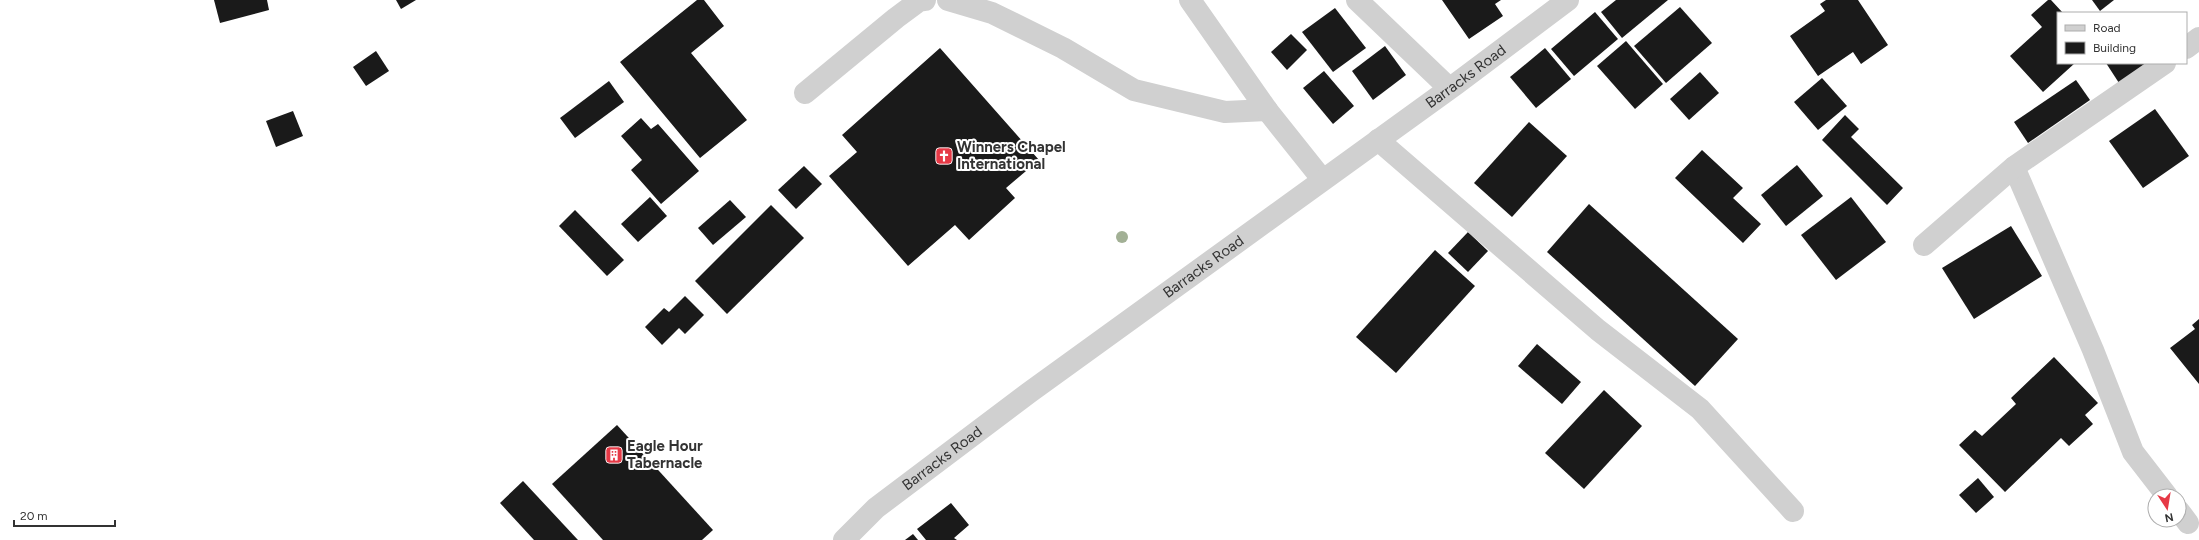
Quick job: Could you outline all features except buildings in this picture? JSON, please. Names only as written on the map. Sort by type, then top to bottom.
[{"type":"street","points":[[805,93],[896,18],[920,1],[925,0]]},
{"type":"street","points":[[948,0],[992,13],[1063,48],[1134,90],[1225,112],[1267,110]]},
{"type":"street","points":[[1190,0],[1267,110],[1322,179]]},
{"type":"street","points":[[1357,0],[1449,88]]},
{"type":"street","name":"Barracks Road","points":[[844,540],[876,508],[1030,392],[1322,179],[1378,140],[1568,0]]},
{"type":"street","points":[[2187,47],[2199,38]]},
{"type":"street","points":[[1924,245],[2014,167],[2164,64]]},
{"type":"street","points":[[1378,140],[1598,330],[1700,409],[1793,511]]},
{"type":"street","points":[[2014,167],[2093,350],[2133,452],[2161,488]]},
{"type":"place","name":"Winners Chapel International","points":[[944,156]]},
{"type":"place","name":"Eagle Hour Tabernacle","points":[[614,455]]}]
